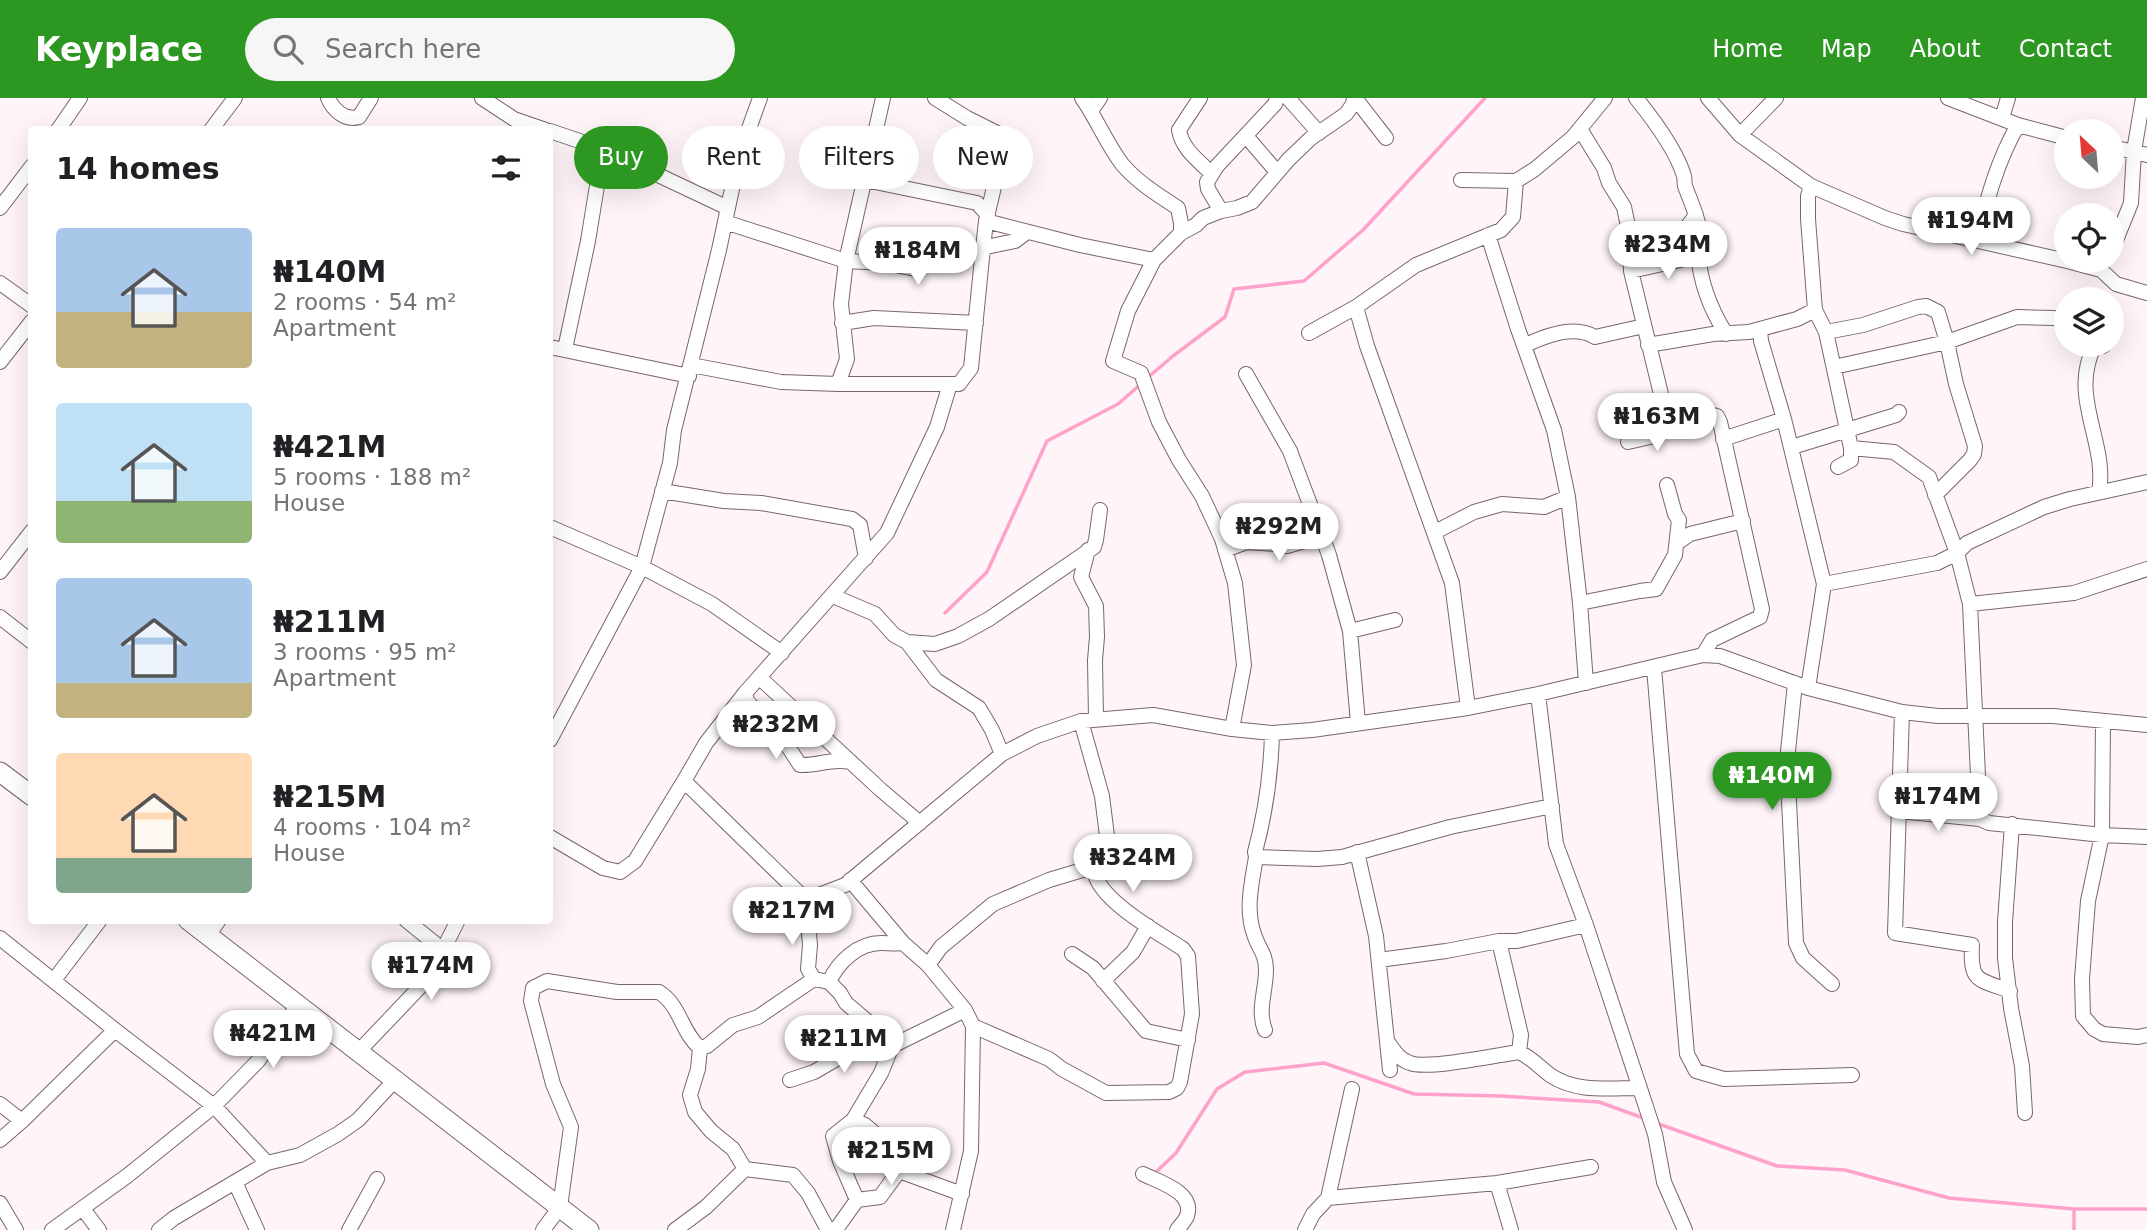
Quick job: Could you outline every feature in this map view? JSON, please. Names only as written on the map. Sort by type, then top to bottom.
[{"type":"main road","points":[[0,772],[28,793]]},
{"type":"main road","points":[[192,924],[589,1230]]},
{"type":"street","points":[[61,126],[80,98]]},
{"type":"street","points":[[214,126],[235,98]]},
{"type":"street","points":[[328,98],[333,108],[353,119],[359,117],[371,98]]},
{"type":"street","points":[[482,98],[511,124]]},
{"type":"street","points":[[553,734],[642,567],[670,463],[674,430],[739,156],[760,98]]},
{"type":"street","points":[[877,126],[883,98]]},
{"type":"street","points":[[553,347],[781,382],[959,384],[971,368],[987,218],[1001,163],[1019,146],[1017,142],[967,118],[935,98]]},
{"type":"street","points":[[1082,98],[1122,165],[1143,184],[1178,208],[1181,233]]},
{"type":"street","points":[[1091,111],[1100,98]]},
{"type":"street","points":[[1221,211],[1208,189],[1207,181],[1275,104],[1277,98]]},
{"type":"street","points":[[1288,98],[1319,133]]},
{"type":"street","points":[[1232,729],[1244,665],[1235,583],[1222,538],[1202,496],[1159,422],[1142,373],[1113,361],[1128,311],[1154,260],[1181,233],[1203,218],[1252,202],[1319,133],[1346,114],[1354,98]]},
{"type":"street","points":[[1354,98],[1385,138]]},
{"type":"street","points":[[1461,180],[1510,185],[1535,169],[1573,137],[1605,98]]},
{"type":"street","points":[[1636,98],[1655,122],[1683,174],[1696,215],[1700,237],[1698,257],[1710,302],[1716,319],[1726,334]]},
{"type":"street","points":[[1707,98],[1740,135],[1811,186],[1885,218],[2054,258]]},
{"type":"street","points":[[1740,135],[1776,98]]},
{"type":"street","points":[[1948,98],[2018,125],[2054,135]]},
{"type":"street","points":[[2002,118],[2008,98]]},
{"type":"street","points":[[2124,220],[2131,203],[2140,153],[2143,98]]},
{"type":"street","points":[[1198,99],[1179,130],[1180,137],[1184,146],[1212,174]]},
{"type":"street","points":[[1977,240],[1991,185],[2018,125]]},
{"type":"street","points":[[1580,129],[1624,207],[1629,231],[1631,271],[1669,427]]},
{"type":"street","points":[[553,132],[574,139]]},
{"type":"street","points":[[1246,136],[1278,173]]},
{"type":"street","points":[[0,208],[28,171]]},
{"type":"street","points":[[668,184],[727,215],[846,261],[885,263],[915,269],[928,259],[1015,241],[1027,232]]},
{"type":"street","points":[[1309,333],[1356,307],[1416,265],[1501,230],[1513,217],[1510,185]]},
{"type":"street","points":[[1811,186],[1808,219],[1815,310],[1826,332],[1851,448],[1851,460],[1838,467]]},
{"type":"street","points":[[565,349],[596,189]]},
{"type":"street","points":[[838,384],[847,359],[841,304],[846,261],[863,189]]},
{"type":"street","points":[[909,189],[977,203],[987,218],[1027,232],[1154,260]]},
{"type":"street","points":[[1629,231],[1677,235],[1684,231],[1696,215]]},
{"type":"street","points":[[1488,235],[1554,429],[1568,497],[1586,683]]},
{"type":"street","points":[[1631,271],[1698,257]]},
{"type":"street","points":[[2109,273],[2116,284],[2147,293]]},
{"type":"street","points":[[0,283],[28,303]]},
{"type":"street","points":[[1826,332],[1863,325],[1918,307],[1926,306],[1938,312],[1975,446],[1970,460],[1935,495]]},
{"type":"street","points":[[1356,307],[1367,346],[1452,583],[1468,708]]},
{"type":"street","points":[[1648,345],[1713,334],[1749,332],[1797,319],[1815,310]]},
{"type":"street","points":[[1834,367],[1947,342],[2017,317],[2054,318]]},
{"type":"street","points":[[842,323],[874,318],[976,323]]},
{"type":"street","points":[[0,362],[28,326]]},
{"type":"street","points":[[1524,346],[1539,339],[1574,331],[1587,332],[1595,337],[1644,326]]},
{"type":"street","points":[[1760,329],[1824,584],[1787,761],[1797,943],[1803,958],[1832,984]]},
{"type":"street","points":[[2089,357],[2085,366],[2085,392],[2102,477],[2099,492]]},
{"type":"street","points":[[1246,374],[1290,451],[1322,536],[1350,631],[1358,723]]},
{"type":"street","points":[[553,839],[603,868],[620,872],[635,860],[706,743],[745,693],[887,533],[937,427],[950,384]]},
{"type":"street","points":[[1791,447],[1899,412]]},
{"type":"street","points":[[1628,442],[1713,415],[1717,416],[1720,422],[1762,609],[1760,617],[1712,640],[1703,655]]},
{"type":"street","points":[[1723,439],[1784,419]]},
{"type":"street","points":[[1851,448],[1894,452],[1929,477],[1957,553],[1970,604],[1980,819]]},
{"type":"street","points":[[1824,584],[1937,564],[1957,553],[1966,543],[2044,507],[2147,482]]},
{"type":"street","points":[[1580,603],[1656,589],[1675,555],[1677,543],[1679,520],[1667,485]]},
{"type":"street","points":[[662,491],[724,501],[761,503],[852,519],[860,525],[866,558]]},
{"type":"street","points":[[1435,532],[1474,512],[1502,505],[1544,507],[1568,497]]},
{"type":"street","points":[[833,596],[875,614],[894,635],[907,642],[935,644],[958,636],[989,619],[1094,547],[1100,510]]},
{"type":"street","points":[[1677,543],[1690,534],[1743,521]]},
{"type":"street","points":[[553,528],[642,567],[712,604],[782,653]]},
{"type":"street","points":[[0,572],[28,536]]},
{"type":"street","points":[[1225,550],[1247,542],[1287,546],[1322,536]]},
{"type":"street","points":[[973,1026],[1049,1059],[1106,1093],[1169,1092],[1177,1088],[1180,1082],[1192,1014],[1188,956],[1183,949],[1104,892],[1097,883],[1095,874],[1108,851],[1108,836],[1088,720],[1097,637],[1096,606],[1081,577],[1088,551]]},
{"type":"street","points":[[1970,604],[2074,593],[2147,569]]},
{"type":"street","points":[[0,617],[28,639]]},
{"type":"street","points":[[1350,631],[1395,620]]},
{"type":"street","points":[[907,642],[936,680],[979,708],[1002,754]]},
{"type":"street","points":[[806,900],[832,891],[850,880],[1002,754],[1037,736],[1088,720],[1153,715],[1272,733],[1468,708],[1703,655],[1720,656],[1802,685],[1902,712],[1938,716],[2053,716],[2147,726]]},
{"type":"street","points":[[1654,668],[1687,1054],[1696,1071],[1724,1079],[1852,1075]]},
{"type":"street","points":[[760,678],[920,823]]},
{"type":"street","points":[[745,693],[747,701],[789,748],[800,765],[811,766],[835,759],[850,762]]},
{"type":"street","points":[[1538,694],[1556,844],[1586,925],[1655,1134],[1664,1182],[1685,1230]]},
{"type":"street","points":[[1902,712],[1895,933],[1972,945],[1972,970],[1976,977],[2010,991]]},
{"type":"street","points":[[2103,721],[2102,835],[2088,901],[2082,979],[2083,1016],[2094,1029],[2103,1034],[2138,1037],[2147,1035]]},
{"type":"street","points":[[1265,1030],[1261,1019],[1266,971],[1264,952],[1254,936],[1249,908],[1255,852],[1265,817],[1272,769],[1272,733]]},
{"type":"street","points":[[684,781],[806,900],[810,945],[808,969],[814,979]]},
{"type":"street","points":[[1256,857],[1342,857],[1450,827],[1552,806]]},
{"type":"street","points":[[1899,811],[2102,835],[2147,837]]},
{"type":"street","points":[[2012,824],[2005,958],[2022,1066],[2025,1113]]},
{"type":"street","points":[[1357,852],[1376,936],[1390,1070]]},
{"type":"street","points":[[928,965],[941,947],[993,904],[1049,880],[1099,865]]},
{"type":"street","points":[[850,880],[903,943],[928,965],[965,1010],[973,1026],[971,1151],[957,1229]]},
{"type":"street","points":[[54,981],[97,924]]},
{"type":"street","points":[[207,937],[216,924]]},
{"type":"street","points":[[411,924],[443,950]]},
{"type":"street","points":[[358,1052],[439,967],[443,950],[456,924]]},
{"type":"street","points":[[1379,960],[1499,941],[1517,941],[1586,925]]},
{"type":"street","points":[[1103,981],[1133,953],[1148,926]]},
{"type":"street","points":[[0,938],[214,1106],[267,1163]]},
{"type":"street","points":[[1499,941],[1521,1035],[1519,1052]]},
{"type":"street","points":[[830,982],[840,962],[865,946],[903,943]]},
{"type":"street","points":[[1073,954],[1093,968],[1146,1031],[1188,1040]]},
{"type":"street","points":[[700,1048],[708,1046],[733,1025],[758,1017],[814,979],[830,982],[846,1003],[881,1033],[890,1049]]},
{"type":"street","points":[[543,1230],[560,1207],[571,1127],[553,1084],[531,1002],[533,988],[547,981],[617,992],[659,992],[668,997],[674,1005],[693,1042],[700,1048]]},
{"type":"street","points":[[52,1230],[83,1209],[214,1106],[258,1061],[298,1005]]},
{"type":"street","points":[[857,1200],[840,1161],[833,1136],[853,1120],[881,1073],[890,1049],[965,1010]]},
{"type":"street","points":[[0,1140],[115,1030]]},
{"type":"street","points":[[790,1080],[814,1072],[881,1033]]},
{"type":"street","points":[[1387,1041],[1398,1057],[1412,1064],[1432,1065],[1519,1052],[1529,1056],[1549,1074],[1567,1085],[1640,1088]]},
{"type":"street","points":[[700,1048],[698,1069],[690,1095],[695,1112],[711,1131],[733,1149],[745,1168],[793,1175],[808,1193],[830,1230],[836,1228],[857,1200],[880,1197],[899,1171]]},
{"type":"street","points":[[159,1230],[267,1163],[300,1155],[338,1134],[358,1120],[395,1080]]},
{"type":"street","points":[[1305,1230],[1313,1214],[1328,1198],[1352,1089]]},
{"type":"street","points":[[0,1104],[22,1121]]},
{"type":"street","points":[[853,1120],[866,1125],[879,1137],[899,1171],[962,1194]]},
{"type":"street","points":[[1328,1198],[1497,1183],[1591,1167]]},
{"type":"street","points":[[675,1230],[706,1207],[745,1168]]},
{"type":"street","points":[[1143,1174],[1183,1194],[1187,1203],[1187,1215],[1177,1230]]},
{"type":"street","points":[[349,1230],[377,1179]]},
{"type":"street","points":[[234,1182],[257,1230]]},
{"type":"street","points":[[1497,1183],[1511,1230]]},
{"type":"street","points":[[0,1203],[16,1230]]},
{"type":"street","points":[[83,1209],[99,1230]]},
{"type":"waterway","points":[[1146,379],[1225,317],[1234,289],[1304,281],[1363,230],[1485,98]]},
{"type":"waterway","points":[[945,613],[987,572],[1047,441],[1118,404],[1141,384]]},
{"type":"waterway","points":[[1156,1172],[1176,1153],[1217,1089],[1245,1072],[1324,1063],[1414,1094],[1599,1102],[1646,1119]]},
{"type":"waterway","points":[[1656,1123],[1777,1166],[1845,1170],[1949,1198],[2074,1209],[2147,1209]]},
{"type":"waterway","points":[[2074,1209],[2074,1230]]}]
